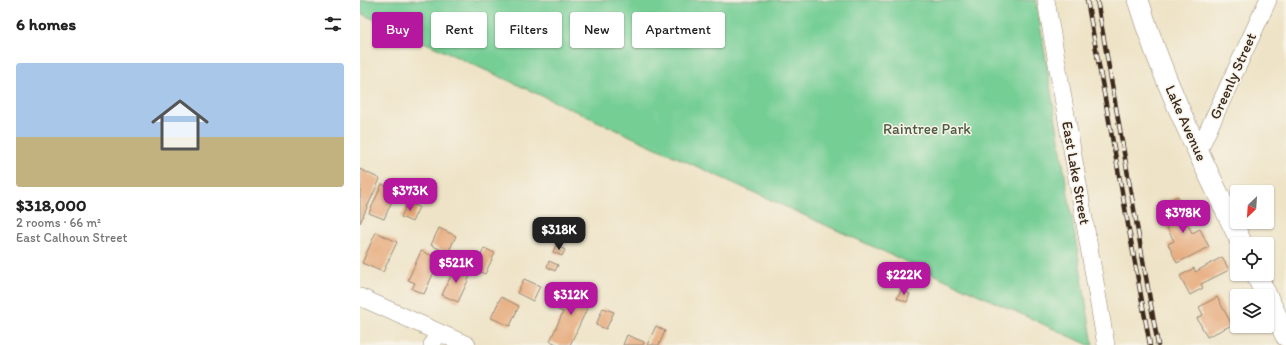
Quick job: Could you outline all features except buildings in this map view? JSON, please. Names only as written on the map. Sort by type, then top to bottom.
[{"type":"street","name":"East Lake Street","points":[[1046,0],[1106,345]]},
{"type":"street","name":"Lake Avenue","points":[[1138,0],[1150,40],[1198,152],[1239,237]]},
{"type":"street","name":"Greenly Street","points":[[1198,152],[1268,0]]},
{"type":"street","points":[[1259,281],[1286,336]]},
{"type":"street","points":[[360,297],[435,338],[467,345]]},
{"type":"green space","name":"Raintree Park","points":[[360,0],[1036,0],[1093,345],[1089,345],[437,48],[487,48],[487,12],[431,12],[431,45],[423,42],[423,12],[372,12],[372,18],[360,13]]},
{"type":"railway","points":[[1087,0],[1150,345]]},
{"type":"railway","points":[[1097,0],[1158,345]]}]
